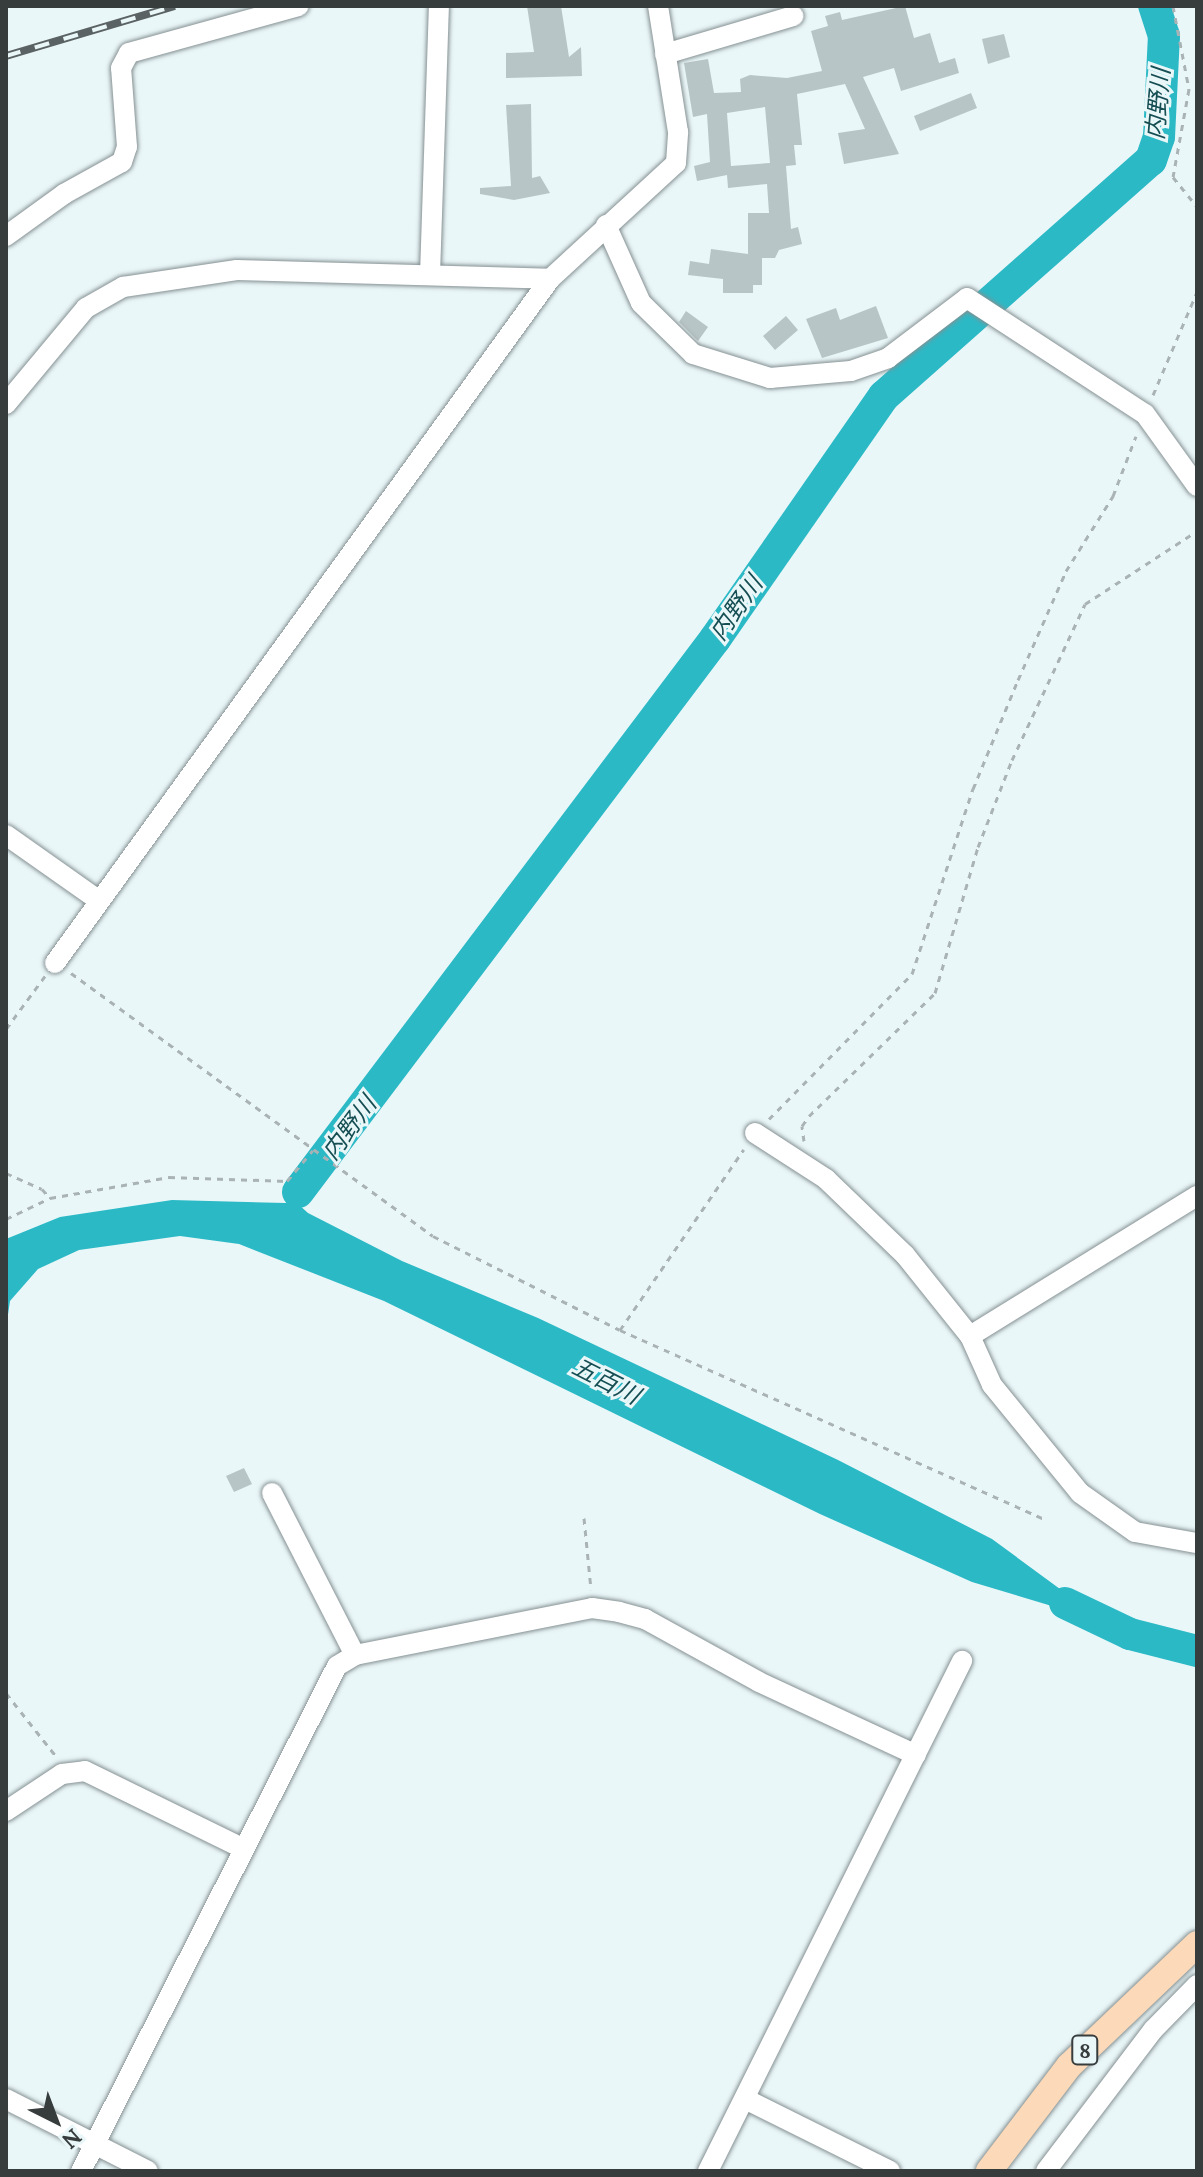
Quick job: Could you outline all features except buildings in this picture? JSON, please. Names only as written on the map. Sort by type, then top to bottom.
[{"type":"main road","name":"8","points":[[989,2171],[1069,2066],[1197,1944]]},
{"type":"street","points":[[6,236],[64,194],[122,162],[127,147],[121,68],[129,53],[299,6]]},
{"type":"street","points":[[430,275],[439,6]]},
{"type":"street","points":[[55,963],[550,279],[676,163],[679,143],[658,6]]},
{"type":"street","points":[[665,54],[793,16]]},
{"type":"street","points":[[606,225],[631,288],[672,337],[693,354],[742,373],[799,378],[874,366],[967,298],[1145,414],[1197,486]]},
{"type":"street","points":[[6,404],[86,308],[123,287],[237,270],[550,279]]},
{"type":"street","points":[[6,835],[98,900]]},
{"type":"street","points":[[755,1133],[850,1201],[905,1255],[970,1336],[992,1385],[1039,1447],[1090,1502],[1135,1532],[1197,1543]]},
{"type":"street","points":[[970,1336],[1197,1196]]},
{"type":"street","points":[[272,1493],[355,1655]]},
{"type":"street","points":[[81,2171],[242,1848],[337,1666],[355,1655],[592,1608],[645,1619],[747,1676],[916,1755]]},
{"type":"street","points":[[708,2171],[962,1661]]},
{"type":"street","points":[[6,1811],[70,1770],[85,1771],[242,1848]]},
{"type":"street","points":[[1046,2171],[1141,2046],[1197,1985]]},
{"type":"street","points":[[1115,2020],[1141,2046]]},
{"type":"street","points":[[6,2099],[148,2171]]},
{"type":"street","points":[[745,2099],[890,2171]]},
{"type":"path","points":[[1173,6],[1189,89],[1173,177],[1197,207]]},
{"type":"path","points":[[620,1330],[755,1133],[912,974],[973,789],[1018,680],[1066,571],[1113,496],[1197,292]]},
{"type":"path","points":[[815,1152],[801,1135],[809,1116],[935,993],[989,818],[1085,604],[1197,531]]},
{"type":"path","points":[[6,1029],[55,963],[462,1255],[620,1330],[1046,1520]]},
{"type":"path","points":[[6,1219],[50,1198],[169,1177],[274,1183],[287,1181],[313,1150]]},
{"type":"path","points":[[6,1173],[42,1189],[50,1198]]},
{"type":"path","points":[[584,1518],[592,1608]]},
{"type":"path","points":[[6,1693],[70,1770]]},
{"type":"water","points":[[322,1158],[326,1161],[298,1204],[308,1213],[402,1261],[538,1318],[838,1460],[992,1539],[1105,1622],[972,1582],[820,1514],[384,1301],[239,1244],[180,1236],[79,1250],[38,1269],[10,1301],[6,1328],[6,1239],[60,1217],[172,1200],[286,1203]]},
{"type":"waterway","name":"内野川","points":[[298,1192],[715,639],[884,396],[1151,160],[1159,137],[1164,36],[1154,6]]},
{"type":"waterway","name":"五百川","points":[[1065,1603],[1130,1634],[1197,1651]]},
{"type":"railway","points":[[6,56],[175,6]]}]
